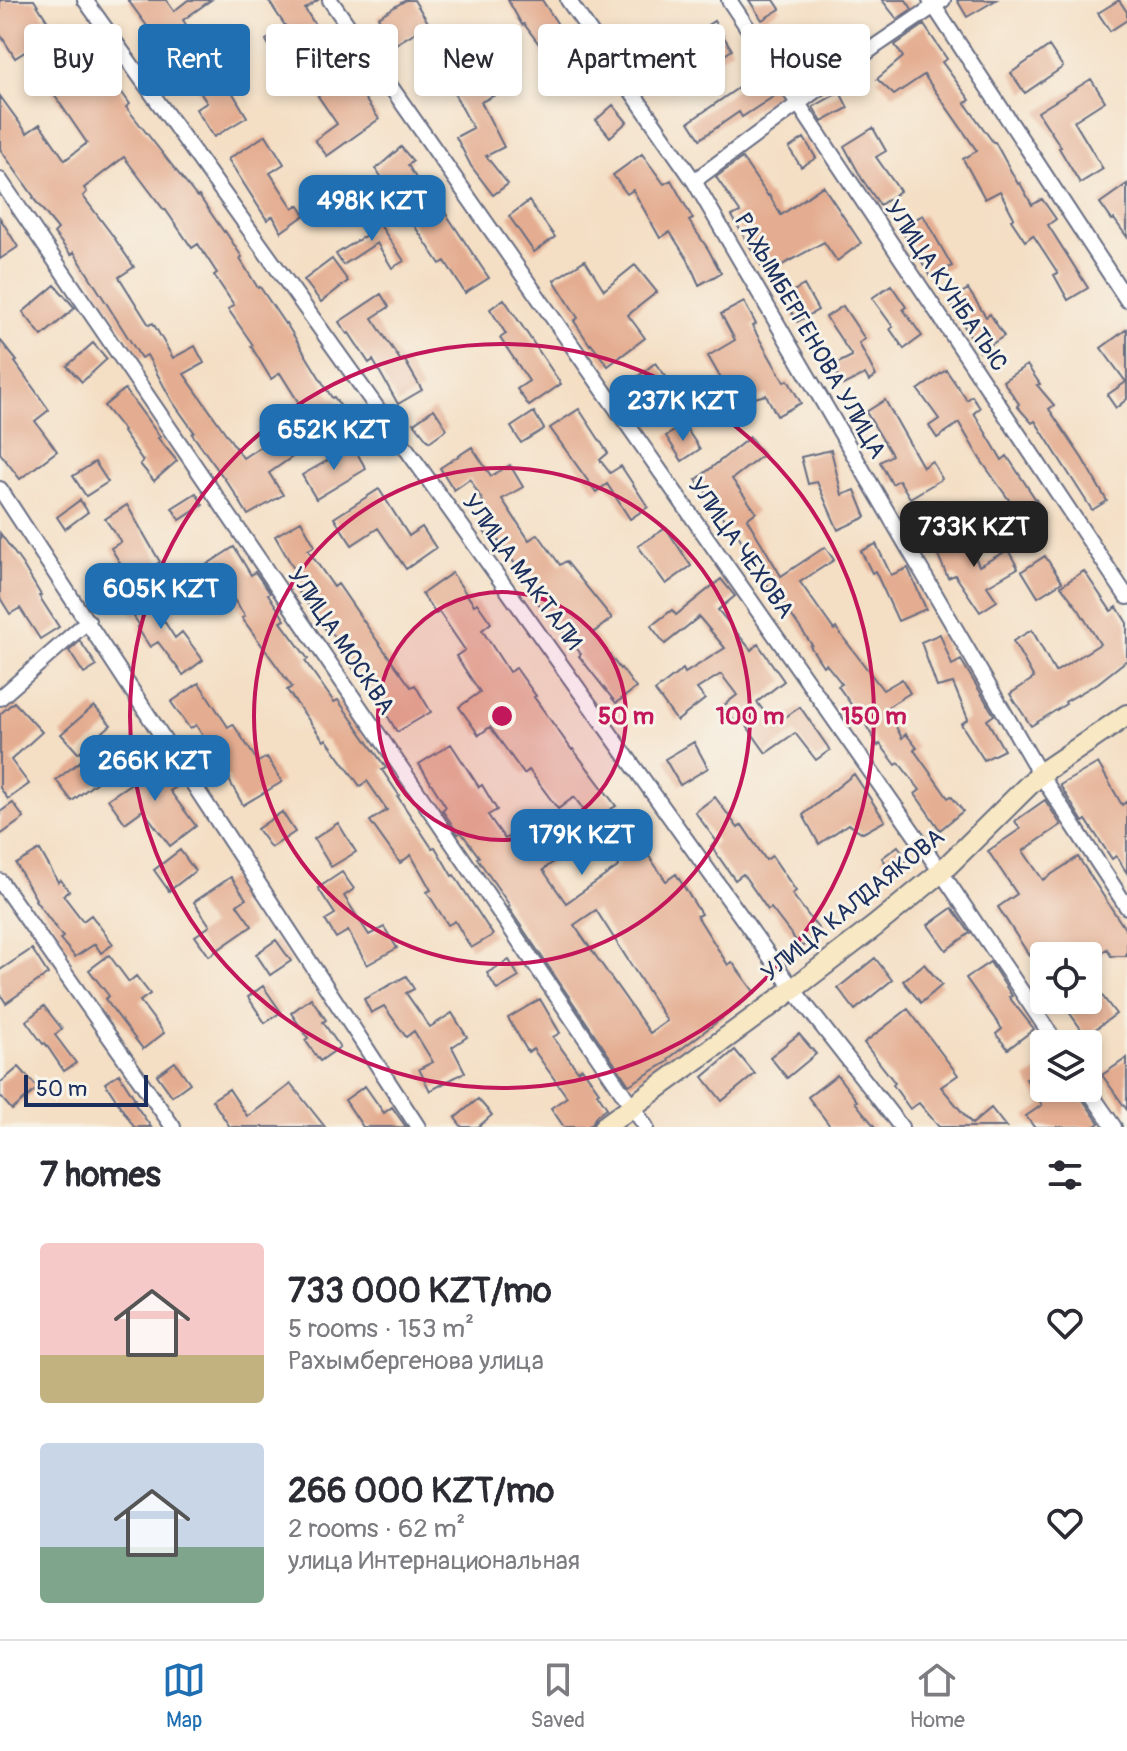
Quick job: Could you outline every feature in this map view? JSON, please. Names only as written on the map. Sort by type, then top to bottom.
[{"type":"street","name":"УЛИЦА МАКТАЛИ","points":[[85,0],[793,989],[901,1127]]},
{"type":"street","name":"УЛИЦА ЧЕХОВА","points":[[330,0],[941,872],[1048,1030]]},
{"type":"street","name":"РАХЫМБЕРГЕНОВА УЛИЦА","points":[[568,0],[694,181],[1040,774],[1127,907]]},
{"type":"street","name":"УЛИЦА КУНБАТЫС","points":[[729,0],[1127,597]]},
{"type":"street","points":[[694,181],[936,2],[1127,300]]},
{"type":"street","name":"УЛИЦА МОСКВА","points":[[0,180],[646,1127]]},
{"type":"street","points":[[0,489],[418,1127]]},
{"type":"street","points":[[0,698],[88,621]]},
{"type":"street","name":"УЛИЦА КАЛДАЯКОВА","points":[[604,1127],[875,926],[941,872],[1040,774],[1127,715]]},
{"type":"street","points":[[0,881],[173,1127]]},
{"type":"street","points":[[1097,1102],[1114,1127]]},
{"type":"building","points":[[0,0],[34,0],[49,24],[24,24],[24,52],[15,58],[0,34]]},
{"type":"building","points":[[128,0],[166,0],[174,11],[188,0],[211,0],[183,20],[186,24],[146,24]]},
{"type":"building","points":[[268,0],[318,0],[305,9],[315,24],[284,24]]},
{"type":"building","points":[[406,0],[414,0],[429,24],[414,24],[414,33],[398,43],[398,24],[382,24],[378,17]]},
{"type":"building","points":[[508,0],[542,0],[558,24],[538,24],[538,43],[521,24]]},
{"type":"building","points":[[749,0],[774,0],[780,9],[762,20]]},
{"type":"building","points":[[882,0],[906,0],[912,9],[897,19]]},
{"type":"building","points":[[957,0],[996,0],[967,17]]},
{"type":"building","points":[[1119,0],[1127,12],[1127,20],[1110,31],[1098,13]]},
{"type":"building","points":[[924,25],[947,59],[942,62],[970,100],[965,103],[995,142],[1032,205],[1042,199],[1056,219],[1048,225],[1088,288],[1068,300],[1054,275],[1058,273],[1033,235],[1025,241],[1011,220],[1014,218],[1000,191],[985,199],[963,159],[977,151],[924,75],[894,95],[877,79],[903,57],[895,45]]},
{"type":"building","points":[[725,39],[732,50],[725,55]]},
{"type":"building","points":[[1049,46],[1063,67],[1025,93],[1011,73]]},
{"type":"building","points":[[1091,79],[1105,101],[1074,121],[1103,169],[1080,183],[1038,112]]},
{"type":"building","points":[[741,86],[741,96],[774,96],[742,117],[739,112],[700,139],[689,122]]},
{"type":"building","points":[[122,93],[130,104],[126,107],[225,231],[258,288],[286,323],[332,398],[349,418],[269,473],[283,495],[248,515],[192,434],[194,432],[172,401],[147,355],[141,358],[74,252],[71,255],[54,233],[58,229],[0,149],[0,96],[27,133],[40,124],[65,160],[87,143],[55,96],[122,96]],"holes":[[[124,157],[192,248],[198,244],[217,273],[214,275],[234,305],[228,309],[253,345],[271,379],[280,373],[307,416],[243,458],[184,374],[204,363],[195,346],[173,358],[153,323],[149,325],[119,277],[134,267],[83,196],[87,192],[84,188]]]},
{"type":"building","points":[[202,96],[235,96],[247,117],[214,137],[196,109],[207,103]]},
{"type":"building","points":[[318,96],[363,96],[379,119],[327,156],[315,140],[337,124]]},
{"type":"building","points":[[456,96],[493,96],[481,102],[504,147],[486,156],[508,184],[493,195],[471,166],[456,137],[473,128]]},
{"type":"building","points":[[833,96],[842,96],[848,108],[822,122],[813,107]]},
{"type":"building","points":[[613,105],[627,122],[610,137],[596,120]]},
{"type":"building","points":[[873,128],[886,151],[876,157],[900,191],[880,205],[844,146]]},
{"type":"building","points":[[266,135],[284,164],[270,173],[293,208],[298,205],[305,215],[281,232],[273,216],[267,220],[228,159]]},
{"type":"building","points":[[804,138],[816,158],[801,167],[789,148]]},
{"type":"building","points":[[401,147],[413,161],[408,165],[433,206],[438,202],[489,278],[465,293],[445,261],[440,264],[376,169]]},
{"type":"building","points":[[642,154],[664,184],[671,180],[693,219],[689,221],[721,273],[699,285],[670,232],[660,238],[633,190],[627,194],[613,175]]},
{"type":"building","points":[[742,158],[781,215],[823,186],[861,243],[837,261],[824,242],[766,274],[732,216],[740,212],[716,177]]},
{"type":"building","points":[[1127,184],[1127,237],[1100,203]]},
{"type":"building","points":[[529,201],[555,237],[534,252],[509,216]]},
{"type":"building","points":[[370,210],[404,261],[392,268],[377,243],[343,265],[336,254],[371,232],[361,216]]},
{"type":"building","points":[[923,215],[952,266],[930,277],[900,227]]},
{"type":"building","points":[[0,218],[18,247],[0,259]]},
{"type":"building","points":[[332,259],[348,281],[321,302],[304,280]]},
{"type":"building","points":[[585,260],[604,290],[635,265],[657,292],[628,315],[645,338],[608,366],[574,321],[578,318],[554,280]]},
{"type":"building","points":[[55,285],[75,308],[42,336],[23,312]]},
{"type":"building","points":[[804,285],[818,310],[797,322],[783,297]]},
{"type":"building","points":[[891,285],[922,336],[904,349],[872,298]]},
{"type":"building","points":[[968,289],[986,317],[990,314],[1004,336],[980,352],[949,301]]},
{"type":"building","points":[[381,294],[389,307],[372,318],[401,361],[404,359],[422,390],[398,404],[373,360],[369,363],[339,322]]},
{"type":"building","points":[[504,299],[561,384],[529,406],[517,389],[529,381],[500,338],[506,334],[490,309]]},
{"type":"building","points":[[744,302],[756,324],[752,326],[784,382],[788,380],[801,403],[777,416],[766,395],[735,403],[708,356],[735,340],[721,314]]},
{"type":"building","points":[[843,306],[865,339],[859,343],[876,376],[869,381],[865,374],[843,385],[832,366],[852,356],[826,317]]},
{"type":"building","points":[[1127,329],[1127,399],[1116,408],[1107,395],[1126,382],[1101,348]]},
{"type":"building","points":[[0,340],[49,410],[35,421],[57,451],[20,479],[0,453]]},
{"type":"building","points":[[93,343],[107,359],[82,382],[67,366]]},
{"type":"building","points":[[655,363],[681,395],[651,419],[625,387]]},
{"type":"building","points":[[1027,365],[1040,384],[1037,385],[1054,405],[1049,409],[1107,501],[1092,510],[1035,421],[1032,423],[1017,406],[1019,404],[1003,381]]},
{"type":"building","points":[[946,370],[967,400],[972,396],[980,408],[974,413],[1002,460],[1007,456],[1044,512],[1026,524],[980,459],[959,423],[937,438],[929,426],[939,419],[918,390]]},
{"type":"building","points":[[125,389],[177,461],[154,481],[140,464],[143,461],[124,431],[104,406]]},
{"type":"building","points":[[885,400],[923,467],[932,461],[942,479],[910,498],[899,480],[892,484],[880,462],[892,455],[866,412]]},
{"type":"building","points":[[434,409],[447,429],[429,442],[414,423]]},
{"type":"building","points":[[579,409],[608,453],[600,460],[610,473],[621,466],[648,507],[630,519],[607,484],[596,492],[550,428]]},
{"type":"building","points":[[534,412],[544,429],[521,443],[511,427]]},
{"type":"building","points":[[684,425],[700,449],[682,461],[666,436]]},
{"type":"building","points":[[750,437],[763,455],[732,479],[756,512],[747,519],[781,576],[825,547],[834,560],[800,582],[883,690],[902,679],[910,693],[886,708],[902,738],[906,734],[948,798],[951,796],[963,811],[940,830],[915,794],[920,790],[899,763],[896,765],[880,744],[878,746],[855,706],[838,686],[842,684],[826,664],[823,666],[778,596],[775,597],[734,528],[732,530],[696,480]]},
{"type":"building","points":[[353,446],[366,469],[316,499],[302,475]]},
{"type":"building","points":[[472,447],[491,476],[510,465],[523,487],[502,499],[529,540],[538,534],[560,565],[566,561],[612,618],[593,633],[636,688],[616,703],[528,589],[531,587],[499,541],[493,545],[482,528],[494,521],[470,479],[454,490],[440,468]]},
{"type":"building","points":[[831,450],[842,495],[855,490],[866,517],[838,530],[817,482],[808,484],[801,457]]},
{"type":"building","points":[[95,462],[108,482],[86,496],[73,476]]},
{"type":"building","points":[[379,489],[409,536],[422,527],[436,548],[406,569],[378,528],[352,545],[334,518]]},
{"type":"building","points":[[196,493],[203,505],[180,520],[172,508]]},
{"type":"building","points":[[80,500],[88,512],[65,529],[57,517]]},
{"type":"building","points":[[127,505],[160,562],[130,580],[111,548],[121,542],[105,519]]},
{"type":"building","points":[[301,521],[315,546],[308,550],[334,587],[338,584],[411,687],[415,685],[431,712],[397,732],[381,705],[384,703],[361,671],[357,674],[343,654],[346,652],[291,581],[298,576],[275,536]]},
{"type":"building","points":[[666,528],[691,566],[666,584],[638,546]]},
{"type":"building","points":[[964,532],[979,566],[1008,550],[1018,568],[987,586],[997,601],[980,612],[955,575],[948,578],[934,546]]},
{"type":"building","points":[[0,533],[23,565],[59,627],[40,639],[20,608],[10,614],[0,598]]},
{"type":"building","points":[[876,544],[891,575],[908,568],[926,609],[898,621],[875,571],[872,573],[861,551]]},
{"type":"building","points":[[234,547],[251,575],[255,572],[270,593],[285,620],[281,622],[308,659],[305,661],[334,702],[338,700],[386,768],[382,770],[398,797],[493,935],[471,948],[455,921],[448,925],[427,892],[431,890],[411,855],[400,863],[370,821],[387,810],[367,781],[360,786],[326,739],[324,741],[287,690],[292,687],[242,618],[245,616],[220,579],[217,582],[206,565]]},
{"type":"building","points":[[1045,556],[1062,582],[1038,597],[1022,571]]},
{"type":"building","points":[[1084,571],[1111,611],[1117,607],[1127,623],[1127,660],[1098,683],[1031,726],[1010,694],[1034,678],[1013,641],[1032,630],[1055,672],[1100,644],[1061,586]]},
{"type":"building","points":[[452,573],[491,623],[482,630],[509,672],[516,668],[572,750],[616,806],[611,809],[666,881],[676,874],[701,914],[697,916],[728,965],[732,962],[755,993],[669,1061],[629,1085],[508,907],[479,857],[442,810],[446,807],[419,764],[451,744],[497,810],[488,815],[505,839],[526,824],[552,863],[543,870],[566,903],[619,866],[593,832],[598,829],[574,797],[558,809],[529,770],[524,774],[490,727],[479,735],[459,707],[480,692],[456,656],[465,650],[439,612],[436,614],[422,594]],"holes":[[[596,910],[667,1021],[650,1033],[574,925]]]},
{"type":"building","points":[[721,579],[735,596],[718,610],[751,650],[758,644],[784,681],[757,702],[774,725],[800,707],[830,750],[816,760],[795,733],[766,753],[741,718],[735,722],[723,706],[737,695],[721,674],[697,689],[705,699],[677,721],[655,691],[683,669],[685,673],[725,648],[699,617],[665,644],[651,626],[672,610],[676,615]]},
{"type":"building","points":[[144,585],[175,638],[182,632],[203,660],[183,675],[158,642],[150,647],[123,600]]},
{"type":"building","points":[[940,634],[952,665],[961,660],[994,715],[987,720],[1004,750],[984,760],[961,724],[968,719],[953,683],[937,687],[921,642]]},
{"type":"building","points":[[80,641],[97,666],[84,674],[69,651]]},
{"type":"building","points":[[199,683],[228,727],[233,724],[258,762],[267,757],[282,782],[243,805],[196,725],[190,729],[171,702]]},
{"type":"building","points":[[14,702],[42,732],[11,760],[29,784],[8,799],[0,788],[0,714]]},
{"type":"building","points":[[94,706],[111,725],[78,753],[61,734]]},
{"type":"building","points":[[694,742],[708,768],[680,785],[665,759]]},
{"type":"building","points":[[82,760],[98,781],[72,801],[56,780]]},
{"type":"building","points":[[164,761],[181,784],[170,791],[196,826],[170,846],[143,810],[125,823],[108,799]]},
{"type":"building","points":[[1098,763],[1122,805],[1127,801],[1127,873],[1116,856],[1112,859],[1086,820],[1083,822],[1060,785]]},
{"type":"building","points":[[854,774],[885,821],[863,833],[848,824],[819,844],[803,815]]},
{"type":"building","points":[[715,797],[738,828],[742,825],[766,860],[772,856],[796,891],[792,894],[821,932],[801,947],[771,908],[768,910],[743,874],[735,880],[711,846],[717,842],[695,812]]},
{"type":"building","points":[[1045,800],[1061,825],[1023,851],[1043,880],[1078,857],[1127,932],[1127,956],[1111,956],[1107,949],[1102,952],[1102,942],[1030,942],[1029,955],[998,907],[1017,894],[988,851],[1020,829],[1015,821]]},
{"type":"building","points":[[13,803],[24,818],[0,835],[0,812]]},
{"type":"building","points":[[282,812],[295,832],[271,848],[257,829]]},
{"type":"building","points":[[338,823],[356,852],[331,867],[314,839]]},
{"type":"building","points":[[898,846],[908,859],[892,871],[882,858]]},
{"type":"building","points":[[40,850],[58,882],[61,880],[69,891],[63,895],[83,921],[91,915],[113,944],[101,953],[95,944],[75,957],[35,900],[16,864]]},
{"type":"building","points":[[180,850],[195,871],[169,891],[154,870]]},
{"type":"building","points":[[342,872],[354,889],[344,896],[369,935],[384,927],[397,948],[367,965],[348,931],[336,938],[325,920],[335,914],[318,888]]},
{"type":"building","points":[[231,877],[246,899],[237,905],[252,926],[209,956],[195,936],[210,926],[194,902]]},
{"type":"building","points":[[952,908],[970,933],[946,950],[928,925]]},
{"type":"building","points":[[276,940],[291,961],[270,975],[256,954]]},
{"type":"building","points":[[32,949],[48,974],[6,1003],[0,994],[0,970]]},
{"type":"building","points":[[109,955],[129,982],[136,976],[150,994],[140,1001],[164,1033],[143,1049],[105,999],[109,996],[89,970]]},
{"type":"building","points":[[875,958],[892,980],[855,1010],[838,988]]},
{"type":"building","points":[[509,960],[519,977],[497,990],[487,973]]},
{"type":"building","points":[[990,962],[1012,996],[1009,997],[1034,1029],[1008,1049],[996,1034],[1002,1029],[966,978]]},
{"type":"building","points":[[924,964],[942,985],[921,1003],[903,981]]},
{"type":"building","points":[[406,976],[414,989],[406,993],[430,1027],[452,1013],[467,1037],[452,1047],[465,1072],[430,1091],[419,1069],[433,1062],[414,1031],[406,1037],[384,1006],[371,1013],[364,999]]},
{"type":"building","points":[[263,986],[281,1012],[265,1023],[248,997]]},
{"type":"building","points":[[1102,996],[1116,1014],[1094,1030],[1082,1030],[1070,1014],[1102,1014]]},
{"type":"building","points":[[311,998],[340,1047],[320,1061],[291,1013]]},
{"type":"building","points":[[540,999],[560,1033],[553,1037],[578,1071],[582,1068],[607,1108],[587,1127],[564,1127],[551,1108],[567,1097],[533,1049],[528,1052],[508,1018]]},
{"type":"building","points":[[44,1006],[62,1029],[55,1035],[76,1063],[64,1071],[26,1021]]},
{"type":"building","points":[[908,1009],[958,1075],[941,1087],[972,1124],[991,1108],[1006,1127],[939,1127],[919,1103],[910,1109],[893,1085],[895,1083],[864,1043]]},
{"type":"building","points":[[799,1034],[816,1054],[787,1078],[770,1057]]},
{"type":"building","points":[[735,1050],[755,1074],[722,1101],[703,1077]]},
{"type":"building","points":[[1127,1058],[1127,1110],[1102,1075]]},
{"type":"building","points":[[175,1062],[190,1083],[172,1096],[157,1075]]},
{"type":"building","points":[[19,1067],[38,1088],[12,1110],[0,1096],[0,1083]]},
{"type":"building","points":[[119,1074],[151,1127],[134,1127],[105,1083]]},
{"type":"building","points":[[837,1075],[875,1127],[831,1127],[808,1097]]},
{"type":"building","points":[[291,1084],[325,1127],[230,1127],[212,1100],[229,1089],[247,1116]]},
{"type":"building","points":[[365,1086],[384,1113],[392,1107],[406,1127],[363,1127],[345,1100]]},
{"type":"building","points":[[478,1099],[492,1115],[478,1127],[462,1127],[455,1118]]},
{"type":"building","points":[[1040,1102],[1085,1102],[1099,1123],[1093,1127],[1034,1127],[1026,1116],[1042,1105]]}]
